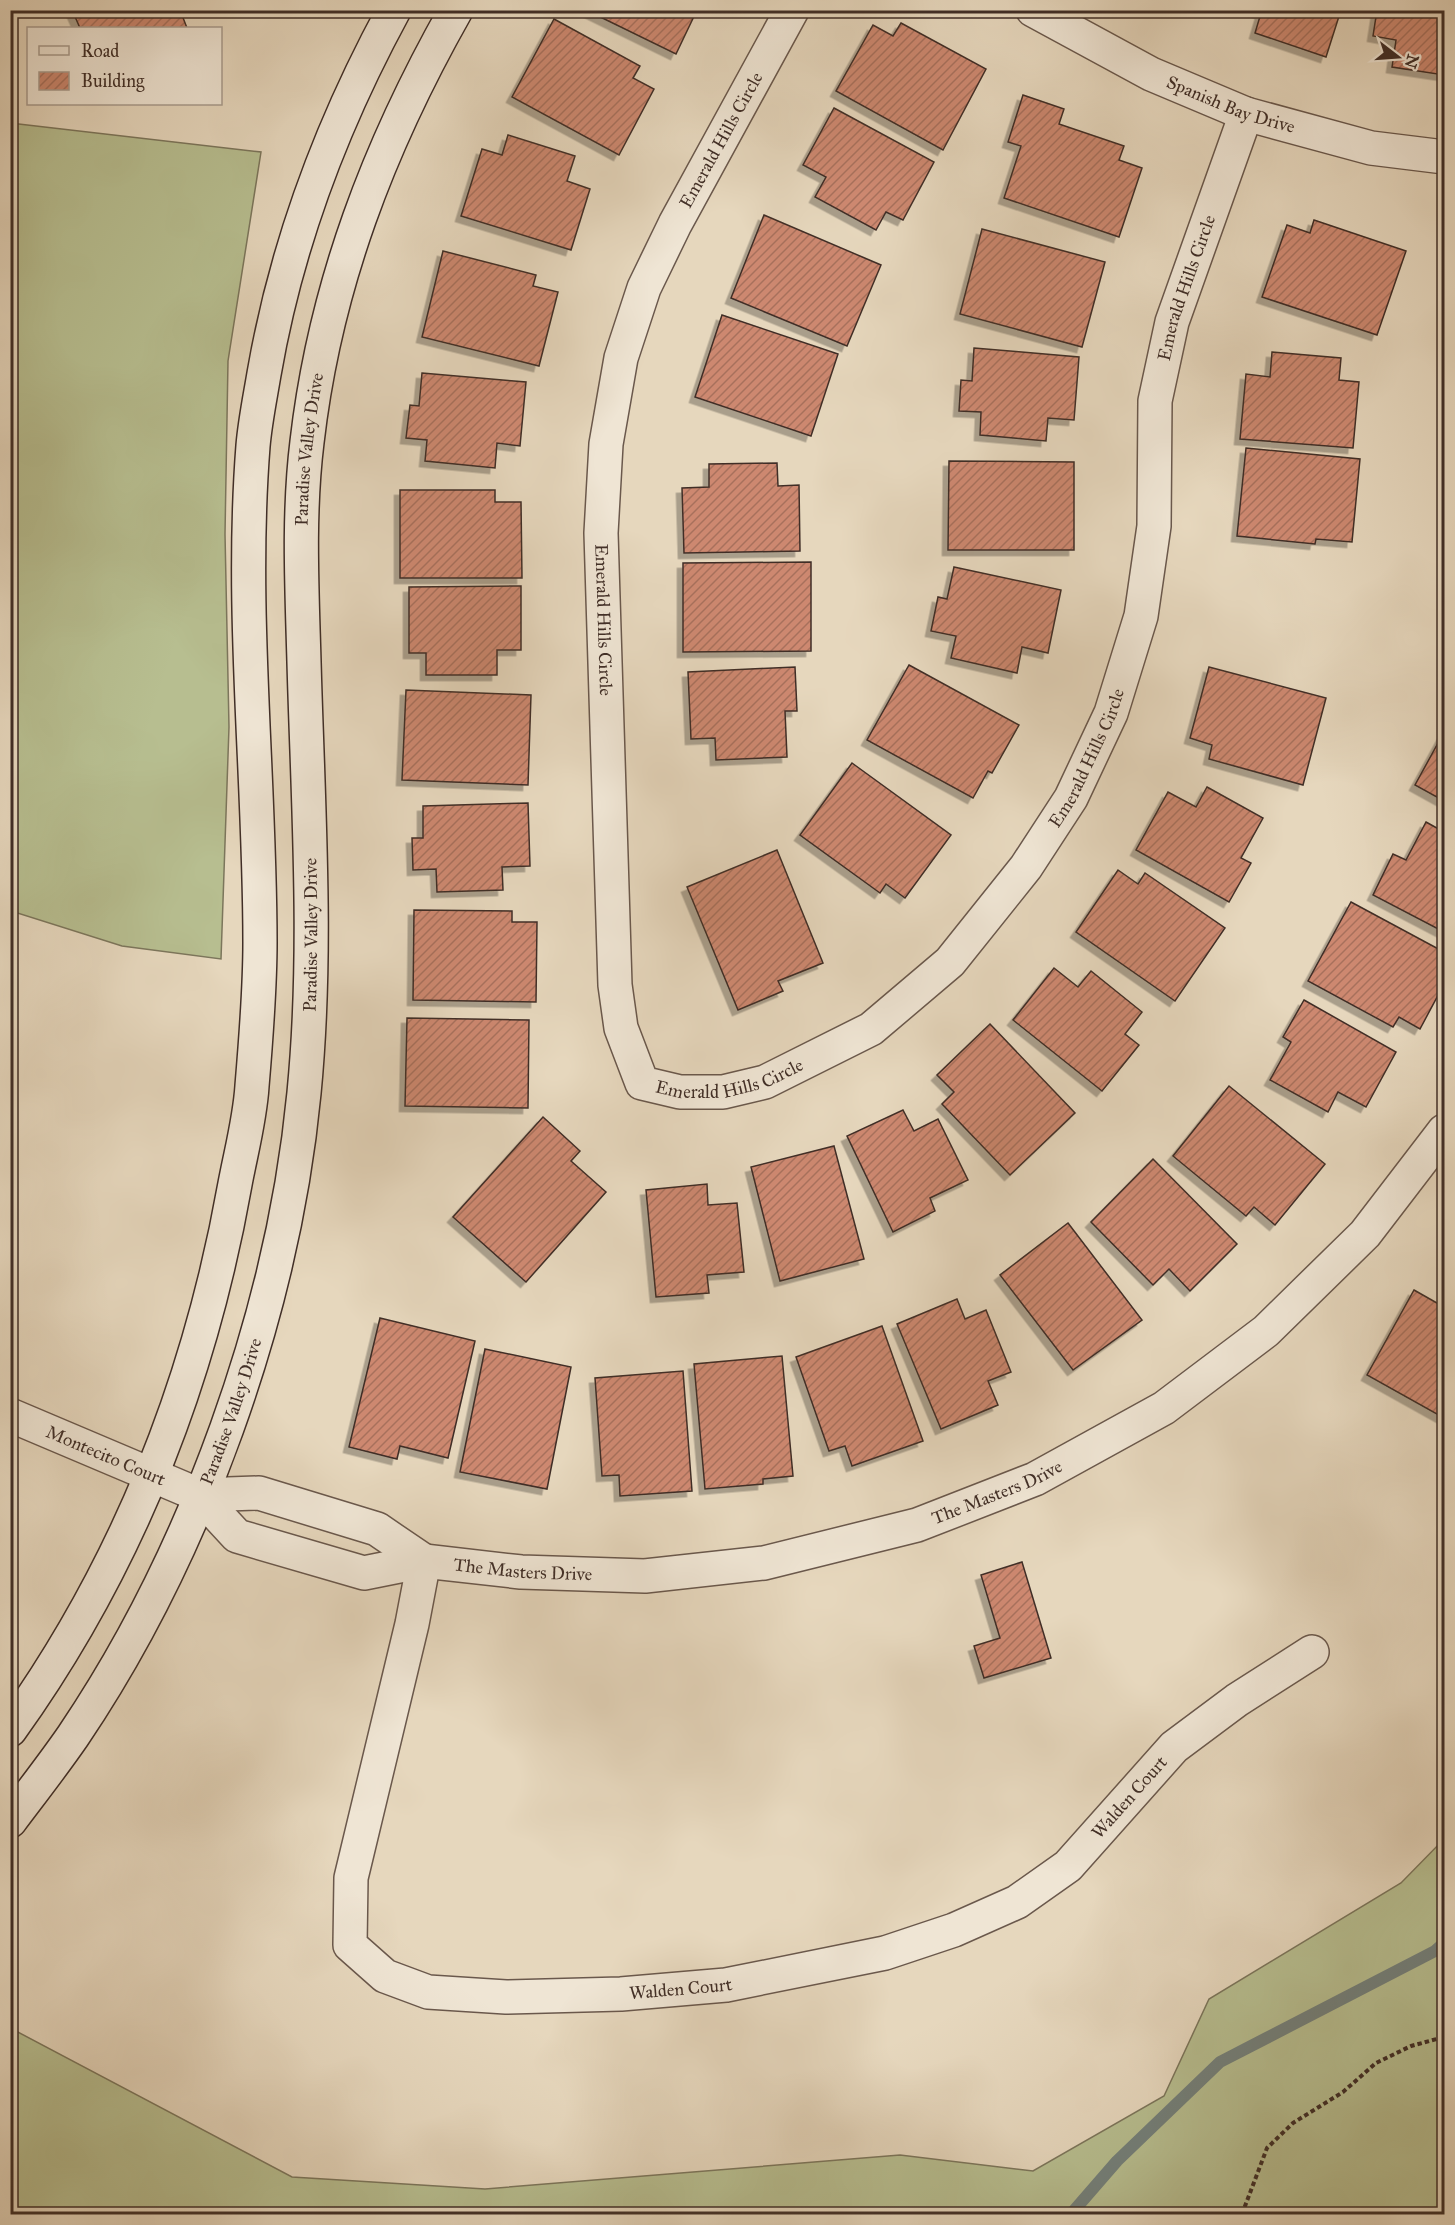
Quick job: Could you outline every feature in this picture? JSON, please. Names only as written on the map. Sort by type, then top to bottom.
[{"type":"street","points":[[10,1730],[84,1615],[126,1535],[174,1421],[199,1342],[220,1260],[252,1092],[260,945],[248,545],[255,430],[273,321],[304,215],[336,127],[394,10]]},
{"type":"street","name":"Paradise Valley Drive","points":[[10,1821],[74,1735],[133,1636],[175,1556],[248,1362],[270,1283],[286,1213],[304,1094],[312,944],[300,548],[307,443],[326,330],[353,233],[386,145],[422,71],[456,10]]},
{"type":"street","name":"Emerald Hills Circle","points":[[792,10],[675,224],[644,288],[621,358],[606,444],[601,532],[615,985],[621,1028],[642,1083],[680,1092],[723,1092],[765,1082],[871,1029],[950,962],[1026,867],[1071,798],[1111,713],[1141,616],[1154,526],[1155,401],[1172,322],[1246,114]]},
{"type":"street","name":"Spanish Bay Drive","points":[[1033,10],[1151,74],[1246,114],[1371,148],[1444,157]]},
{"type":"street","name":"The Masters Drive","points":[[199,1495],[237,1536],[364,1574],[424,1561],[521,1572],[645,1576],[764,1563],[917,1525],[1035,1479],[1164,1408],[1266,1331],[1365,1234],[1444,1131]]},
{"type":"street","name":"Montecito Court","points":[[10,1415],[199,1495]]},
{"type":"street","name":"The Masters Drive","points":[[199,1495],[259,1492],[377,1529],[424,1561]]},
{"type":"street","name":"Walden Court","points":[[424,1561],[412,1624],[351,1878],[350,1945],[385,1976],[429,1992],[506,1997],[610,1995],[726,1985],[885,1953],[954,1930],[1017,1902],[1068,1866],[1174,1747],[1237,1700],[1312,1652]]},
{"type":"path","points":[[1242,2214],[1267,2148],[1293,2123],[1343,2092],[1376,2063],[1411,2046],[1444,2037]]},
{"type":"green space","points":[[10,123],[261,152],[228,361],[225,534],[229,727],[221,959],[122,946],[11,911]]},
{"type":"green space","points":[[1444,1839],[1444,2214],[11,2214],[10,2034],[14,2030],[292,2177],[485,2189],[900,2155],[1033,2171],[1164,2096],[1209,1999],[1401,1883]]},
{"type":"building","points":[[72,10],[180,10],[187,27],[80,27]]},
{"type":"building","points":[[586,10],[697,10],[676,54]]},
{"type":"building","points":[[1253,10],[1341,10],[1326,57],[1255,33],[1261,13]]},
{"type":"building","points":[[1377,10],[1444,10],[1444,75],[1392,67],[1396,40],[1373,36]]},
{"type":"building","points":[[554,19],[640,66],[633,78],[654,89],[619,155],[512,97]]},
{"type":"building","points":[[901,23],[986,69],[943,150],[836,91],[873,25],[893,36]]},
{"type":"building","points":[[1023,95],[1064,109],[1059,124],[1124,146],[1119,160],[1142,168],[1119,237],[1004,198],[1021,146],[1008,142]]},
{"type":"building","points":[[834,108],[934,162],[903,220],[886,212],[876,230],[815,197],[826,177],[803,165]]},
{"type":"building","points":[[508,135],[575,156],[567,181],[590,189],[571,250],[461,216],[482,149],[502,155]]},
{"type":"building","points":[[764,215],[881,265],[847,346],[731,298]]},
{"type":"building","points":[[1314,220],[1406,251],[1377,335],[1262,297],[1287,225],[1310,233]]},
{"type":"building","points":[[982,229],[1105,262],[1082,347],[960,314]]},
{"type":"building","points":[[443,251],[536,275],[533,286],[558,292],[539,366],[422,337]]},
{"type":"building","points":[[722,315],[838,354],[811,436],[695,397]]},
{"type":"building","points":[[974,348],[1079,357],[1074,420],[1048,418],[1046,441],[980,435],[981,412],[959,411],[961,380],[972,381]]},
{"type":"building","points":[[1272,352],[1341,358],[1339,380],[1359,382],[1353,448],[1240,439],[1246,374],[1270,377]]},
{"type":"building","points":[[422,373],[526,382],[520,446],[497,443],[495,468],[425,461],[427,440],[406,438],[410,405],[419,406]]},
{"type":"building","points":[[1246,448],[1360,459],[1352,542],[1316,539],[1315,544],[1237,536]]},
{"type":"building","points":[[949,461],[1074,462],[1074,550],[948,550]]},
{"type":"building","points":[[777,463],[778,486],[799,485],[800,551],[684,553],[682,488],[709,487],[709,464]]},
{"type":"building","points":[[400,490],[495,490],[495,502],[521,502],[522,578],[400,578]]},
{"type":"building","points":[[811,562],[811,651],[683,652],[683,563]]},
{"type":"building","points":[[954,567],[1061,590],[1048,653],[1022,647],[1017,673],[951,658],[956,636],[931,631],[938,597],[947,599]]},
{"type":"building","points":[[521,586],[521,650],[497,650],[497,675],[426,675],[426,653],[409,653],[409,587]]},
{"type":"building","points":[[909,665],[1019,725],[992,773],[988,771],[973,798],[867,740]]},
{"type":"building","points":[[795,667],[797,711],[785,711],[787,757],[716,760],[715,738],[691,739],[688,672]]},
{"type":"building","points":[[1209,667],[1326,698],[1303,785],[1209,759],[1212,745],[1190,738]]},
{"type":"building","points":[[406,690],[531,695],[528,785],[402,780]]},
{"type":"building","points":[[1444,732],[1444,801],[1415,785]]},
{"type":"building","points":[[852,763],[951,835],[905,898],[886,884],[880,893],[800,835]]},
{"type":"building","points":[[1207,787],[1263,818],[1241,858],[1251,863],[1229,902],[1136,850],[1168,792],[1196,807]]},
{"type":"building","points":[[528,803],[530,866],[502,867],[503,890],[437,892],[436,869],[413,870],[412,838],[423,838],[423,806]]},
{"type":"building","points":[[1426,822],[1444,832],[1444,932],[1373,895],[1393,854],[1406,860]]},
{"type":"building","points":[[777,850],[823,963],[778,981],[783,991],[738,1010],[687,887]]},
{"type":"building","points":[[1118,870],[1138,884],[1145,873],[1225,928],[1175,1001],[1076,932]]},
{"type":"building","points":[[1351,902],[1444,952],[1444,984],[1420,1029],[1399,1017],[1393,1027],[1308,981]]},
{"type":"building","points":[[414,910],[512,911],[512,922],[537,922],[536,1002],[413,1000]]},
{"type":"building","points":[[1054,968],[1078,987],[1091,971],[1142,1012],[1125,1034],[1139,1045],[1102,1091],[1013,1020]]},
{"type":"building","points":[[1304,1000],[1396,1052],[1366,1107],[1338,1092],[1328,1112],[1270,1080],[1291,1042],[1283,1037]]},
{"type":"building","points":[[407,1018],[529,1020],[528,1108],[405,1106]]},
{"type":"building","points":[[990,1024],[1075,1113],[1010,1175],[942,1104],[954,1092],[937,1075]]},
{"type":"building","points":[[1229,1086],[1325,1164],[1275,1225],[1254,1207],[1246,1216],[1173,1156]]},
{"type":"building","points":[[903,1110],[914,1131],[938,1119],[968,1180],[930,1198],[935,1211],[893,1232],[847,1136]]},
{"type":"building","points":[[543,1117],[580,1151],[571,1161],[606,1192],[526,1282],[453,1217]]},
{"type":"building","points":[[834,1146],[864,1259],[780,1281],[751,1167]]},
{"type":"building","points":[[1153,1159],[1237,1244],[1190,1291],[1169,1269],[1153,1285],[1091,1222]]},
{"type":"building","points":[[707,1184],[708,1205],[737,1203],[744,1272],[707,1275],[709,1293],[656,1297],[646,1190]]},
{"type":"building","points":[[1068,1223],[1142,1320],[1073,1370],[1000,1275]]},
{"type":"building","points":[[1414,1290],[1444,1307],[1444,1418],[1367,1375]]},
{"type":"building","points":[[957,1299],[965,1319],[986,1310],[1011,1372],[988,1381],[998,1405],[941,1429],[897,1324]]},
{"type":"building","points":[[380,1318],[475,1341],[448,1458],[400,1446],[397,1459],[349,1447]]},
{"type":"building","points":[[882,1326],[923,1441],[852,1466],[845,1446],[829,1451],[796,1357]]},
{"type":"building","points":[[485,1349],[571,1367],[547,1489],[460,1472]]},
{"type":"building","points":[[782,1356],[793,1476],[763,1479],[763,1484],[705,1489],[694,1364]]},
{"type":"building","points":[[683,1371],[692,1491],[620,1496],[619,1475],[602,1476],[595,1378]]},
{"type":"building","points":[[1022,1562],[1051,1658],[984,1678],[974,1646],[1000,1638],[981,1575]]},
{"type":"waterway","points":[[1071,2214],[1117,2161],[1220,2062],[1435,1951],[1444,1943]]}]
